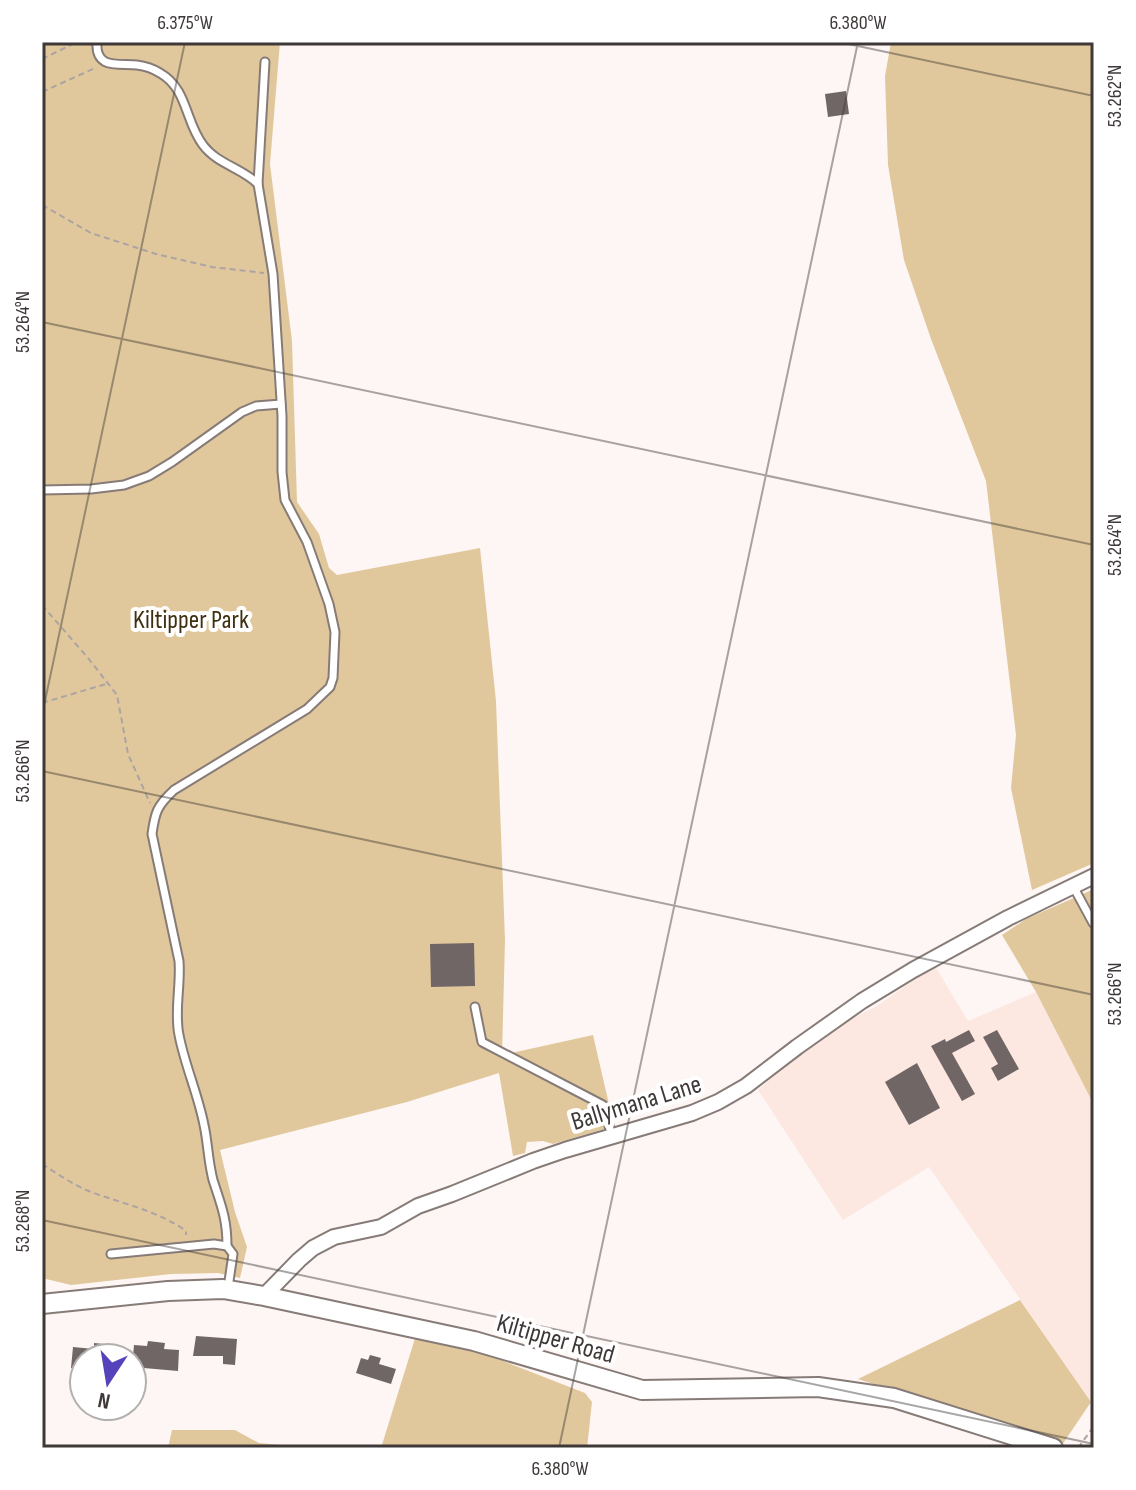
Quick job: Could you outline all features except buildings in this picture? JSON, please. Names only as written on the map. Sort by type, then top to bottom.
[{"type":"street","name":"Ballymana Lane","points":[[264,1296],[306,1254],[334,1237],[381,1227],[418,1206],[533,1161],[692,1113],[718,1102],[746,1086],[862,1001],[913,970],[1094,876]]},
{"type":"street","name":"Kiltipper Road","points":[[42,1304],[179,1290],[228,1290],[474,1341],[642,1390],[818,1387],[894,1398],[1053,1448]]},
{"type":"lane","points":[[97,42],[99,56],[106,63],[149,67],[163,74],[177,87],[194,131],[204,147],[219,161],[251,177],[258,184]]},
{"type":"lane","points":[[228,1290],[233,1254],[227,1246],[227,1221],[213,1180],[204,1124],[179,1035],[179,961],[152,834],[155,814],[162,801],[174,790],[307,709],[330,687],[333,678],[335,632],[329,604],[307,542],[285,500],[273,274],[258,184],[265,62]]},
{"type":"lane","points":[[42,490],[124,485],[149,476],[172,462],[242,412],[256,406],[281,404]]},
{"type":"lane","points":[[1072,885],[1093,923]]},
{"type":"lane","points":[[475,1007],[482,1042],[603,1105],[612,1136]]},
{"type":"lane","points":[[111,1254],[214,1244],[227,1246]]},
{"type":"path","points":[[42,59],[77,42]]},
{"type":"path","points":[[42,92],[106,63]]},
{"type":"path","points":[[42,205],[91,233],[156,254],[212,267],[273,274]]},
{"type":"path","points":[[42,605],[117,695],[128,754],[155,814]]},
{"type":"path","points":[[42,703],[108,683]]},
{"type":"path","points":[[42,1164],[84,1189],[178,1225],[186,1231],[188,1247]]},
{"type":"path","points":[[1078,1448],[1094,1426]]},
{"type":"shaded area","points":[[935,966],[968,1021],[1036,992],[1094,1105],[1094,1399],[1091,1402],[929,1167],[843,1220],[758,1090],[801,1050],[875,1007]]},
{"type":"green space","name":"Kiltipper Park","points":[[42,42],[280,42],[270,164],[292,341],[297,502],[319,534],[329,568],[337,575],[480,548],[496,701],[505,940],[502,1055],[593,1035],[614,1126],[553,1144],[527,1142],[525,1153],[513,1156],[499,1073],[407,1102],[220,1150],[247,1247],[240,1278],[218,1273],[171,1274],[71,1285],[42,1278]]},
{"type":"green space","points":[[891,42],[1094,42],[1094,863],[1032,890],[1011,788],[1016,735],[986,481],[904,260],[888,165],[885,76]]},
{"type":"green space","points":[[1094,889],[1094,1105],[1036,992],[1002,935],[1026,919]]},
{"type":"green space","points":[[1020,1300],[1091,1402],[1062,1445],[1024,1436],[858,1379]]},
{"type":"green space","points":[[416,1335],[475,1350],[585,1393],[592,1402],[587,1448],[381,1448]]},
{"type":"green space","points":[[172,1430],[235,1430],[259,1443],[315,1448],[168,1448]]}]
